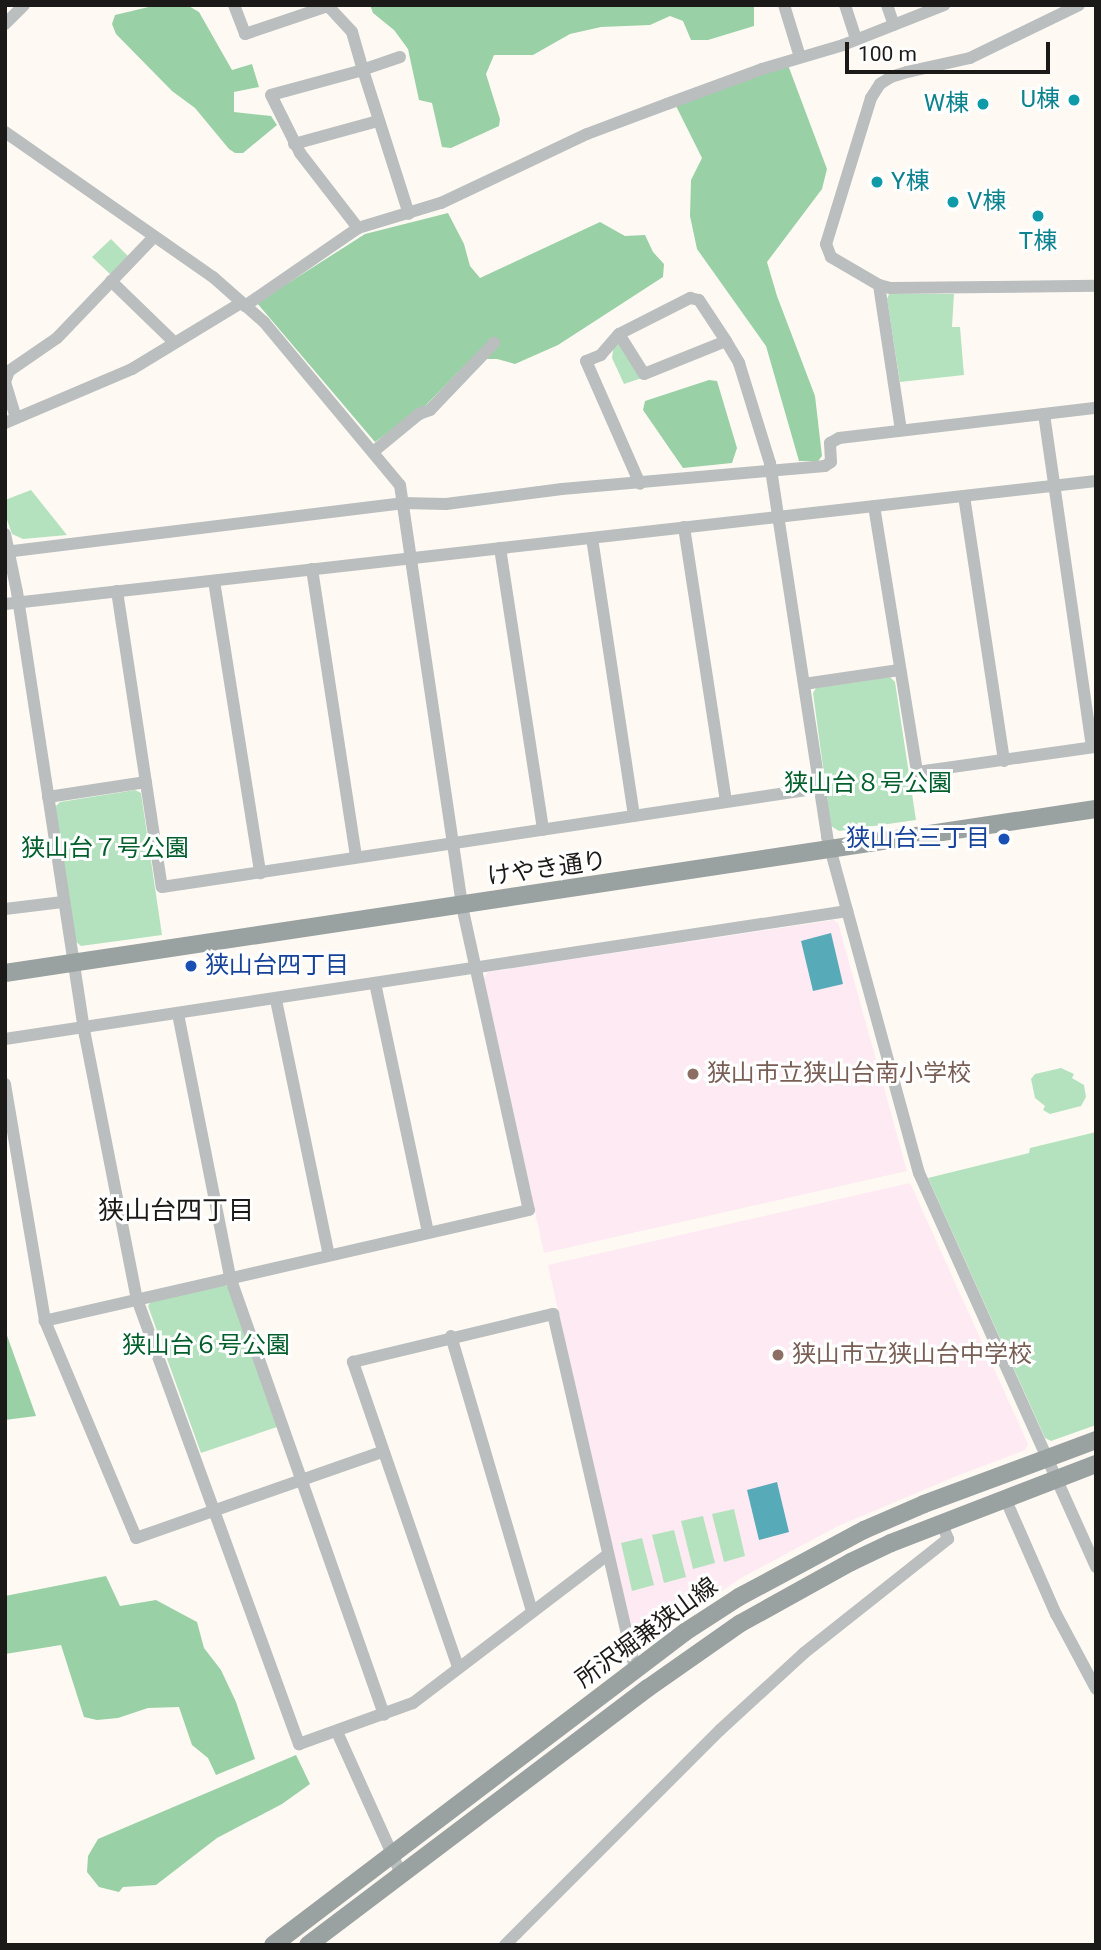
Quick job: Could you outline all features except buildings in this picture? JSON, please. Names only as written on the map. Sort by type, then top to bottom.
[{"type":"main road","name":"けやき通り","points":[[5,973],[1096,810]]},
{"type":"main road","name":"所沢堀兼狭山線","points":[[273,1945],[635,1669],[739,1597],[815,1555],[924,1504],[1096,1440]]},
{"type":"main road","name":"所沢堀兼狭山線","points":[[309,1945],[648,1688],[741,1623],[850,1562],[941,1522],[1096,1464]]},
{"type":"street","points":[[5,24],[24,5]]},
{"type":"street","points":[[234,5],[246,34],[328,6],[352,32],[377,121],[409,214]]},
{"type":"street","points":[[784,5],[800,57]]},
{"type":"street","points":[[845,5],[856,39]]},
{"type":"street","points":[[887,5],[894,25]]},
{"type":"street","points":[[153,238],[57,338],[9,372],[5,382],[10,420],[132,369],[243,304],[358,228],[409,214],[480,187],[587,134],[944,5]]},
{"type":"street","points":[[1079,5],[970,58],[899,74],[880,85],[872,98],[826,244],[831,257],[879,285],[1096,286]]},
{"type":"street","points":[[358,228],[293,144],[271,95],[400,57]]},
{"type":"street","points":[[293,144],[377,121]]},
{"type":"street","points":[[5,132],[153,238],[213,277],[264,322],[396,477],[462,906],[529,1210],[45,1321]]},
{"type":"street","points":[[111,281],[174,342]]},
{"type":"street","points":[[879,285],[901,430]]},
{"type":"street","points":[[640,484],[586,361],[601,355],[619,334],[690,298],[699,300],[739,363],[772,471],[831,851],[919,1173],[1096,1567]]},
{"type":"street","points":[[619,334],[644,374],[726,341]]},
{"type":"street","points":[[373,452],[411,419],[430,410],[494,343]]},
{"type":"street","points":[[7,552],[402,503],[446,504],[562,489],[828,466],[831,462],[832,440],[1096,408]]},
{"type":"street","points":[[874,506],[917,772],[1094,747],[1044,414]]},
{"type":"street","points":[[12,603],[1096,481]]},
{"type":"street","points":[[964,496],[1004,761]]},
{"type":"street","points":[[684,527],[726,801]]},
{"type":"street","points":[[5,534],[12,603],[48,797],[83,1028],[137,1299],[299,1744],[414,1703],[607,1555]]},
{"type":"street","points":[[592,538],[634,816]]},
{"type":"street","points":[[500,548],[543,830]]},
{"type":"street","points":[[312,569],[356,857]]},
{"type":"street","points":[[214,581],[260,873]]},
{"type":"street","points":[[117,591],[162,887],[820,788]]},
{"type":"street","points":[[804,684],[900,670]]},
{"type":"street","points":[[48,797],[146,782]]},
{"type":"street","points":[[5,909],[63,902]]},
{"type":"street","points":[[5,1038],[276,1000],[847,911]]},
{"type":"street","points":[[375,983],[428,1232]]},
{"type":"street","points":[[276,1000],[329,1255]]},
{"type":"street","points":[[177,1014],[230,1277],[384,1715]]},
{"type":"street","points":[[5,1084],[12,1160],[45,1321],[136,1538],[382,1452]]},
{"type":"street","points":[[458,1667],[353,1362],[451,1336],[553,1314],[635,1669]]},
{"type":"street","points":[[451,1336],[532,1611]]},
{"type":"street","points":[[1005,1498],[1056,1614],[1096,1689]]},
{"type":"street","points":[[505,1945],[776,1679],[837,1624],[948,1539],[941,1522]]},
{"type":"street","points":[[337,1732],[401,1874]]},
{"type":"shaded area","name":"狭山市立狭山台南小学校","points":[[833,920],[838,923],[907,1171],[544,1253],[484,978],[488,972]]},
{"type":"shaded area","name":"狭山市立狭山台中学校","points":[[910,1183],[1028,1444],[1025,1450],[838,1526],[741,1578],[638,1648],[632,1646],[548,1265]]},
{"type":"green space","points":[[157,5],[187,5],[199,12],[232,70],[252,64],[259,87],[234,92],[234,112],[271,116],[277,125],[243,153],[235,153],[229,149],[195,108],[172,91],[116,34],[112,24],[115,15]]},
{"type":"green space","points":[[370,5],[754,5],[754,26],[708,40],[691,40],[683,21],[670,16],[650,25],[601,27],[570,34],[533,55],[494,55],[486,74],[500,119],[499,126],[451,148],[442,147],[432,103],[419,100],[408,49],[394,30],[373,13]]},
{"type":"green space","points":[[788,65],[827,169],[822,189],[767,262],[815,396],[822,456],[818,461],[799,461],[766,346],[697,249],[690,216],[691,180],[702,158],[676,106]]},
{"type":"green space","points":[[448,213],[464,244],[470,266],[480,278],[600,222],[625,236],[645,235],[653,252],[664,264],[663,277],[558,345],[515,364],[497,359],[471,359],[426,405],[375,442],[257,303],[365,234]]},
{"type":"green space","points":[[111,239],[129,257],[111,275],[92,257]]},
{"type":"green space","points":[[889,294],[954,294],[952,327],[960,327],[964,375],[900,382],[887,299]]},
{"type":"green space","points":[[614,343],[620,343],[642,378],[624,384],[612,358]]},
{"type":"green space","points":[[709,380],[717,381],[737,448],[732,463],[683,468],[643,410],[645,401]]},
{"type":"green space","points":[[31,490],[67,535],[23,539],[12,534],[5,514],[5,500]]},
{"type":"green space","name":"狭山台８号公園","points":[[890,677],[895,682],[916,820],[839,831],[831,826],[813,693],[816,688]]},
{"type":"green space","name":"狭山台７号公園","points":[[135,790],[141,793],[162,935],[81,946],[75,941],[55,807],[60,802]]},
{"type":"green space","points":[[1061,1068],[1074,1074],[1072,1078],[1084,1085],[1086,1097],[1081,1106],[1050,1114],[1043,1110],[1045,1106],[1035,1098],[1031,1079],[1035,1074]]},
{"type":"green space","points":[[1096,1132],[1096,1425],[1051,1441],[1045,1438],[928,1178],[1029,1153],[1030,1148]]},
{"type":"green space","name":"狭山台６号公園","points":[[223,1284],[228,1287],[277,1427],[201,1453],[148,1306],[151,1301]]},
{"type":"green space","points":[[5,1330],[36,1416],[5,1420]]},
{"type":"green space","points":[[734,1509],[745,1556],[724,1562],[712,1514]]},
{"type":"green space","points":[[703,1516],[715,1563],[693,1569],[681,1521]]},
{"type":"green space","points":[[674,1530],[686,1577],[664,1583],[652,1535]]},
{"type":"green space","points":[[642,1538],[654,1585],[632,1591],[621,1543]]},
{"type":"green space","points":[[106,1576],[120,1606],[156,1600],[197,1622],[204,1648],[221,1670],[236,1702],[255,1759],[216,1775],[208,1758],[192,1745],[179,1707],[148,1708],[118,1718],[97,1720],[84,1717],[61,1645],[5,1654],[5,1596]]},
{"type":"green space","points":[[296,1755],[310,1784],[282,1804],[217,1838],[156,1885],[123,1887],[119,1892],[99,1887],[87,1872],[88,1856],[98,1839]]},
{"type":"water","points":[[831,933],[843,984],[813,991],[801,941]]},
{"type":"water","points":[[777,1482],[789,1532],[759,1540],[747,1490]]},
{"type":"place","name":"U棟","points":[[1074,100]]},
{"type":"place","name":"W棟","points":[[983,104]]},
{"type":"place","name":"Y棟","points":[[877,182]]},
{"type":"place","name":"V棟","points":[[953,202]]},
{"type":"place","name":"T棟","points":[[1038,216]]},
{"type":"place","name":"狭山台三丁目","points":[[1004,839]]},
{"type":"place","name":"狭山台四丁目","points":[[191,966]]},
{"type":"place","name":"狭山市立狭山台南小学校","points":[[693,1074]]},
{"type":"place","name":"狭山市立狭山台中学校","points":[[778,1355]]},
{"type":"district","name":"狭山台四丁目","points":[[176,1211]]}]
